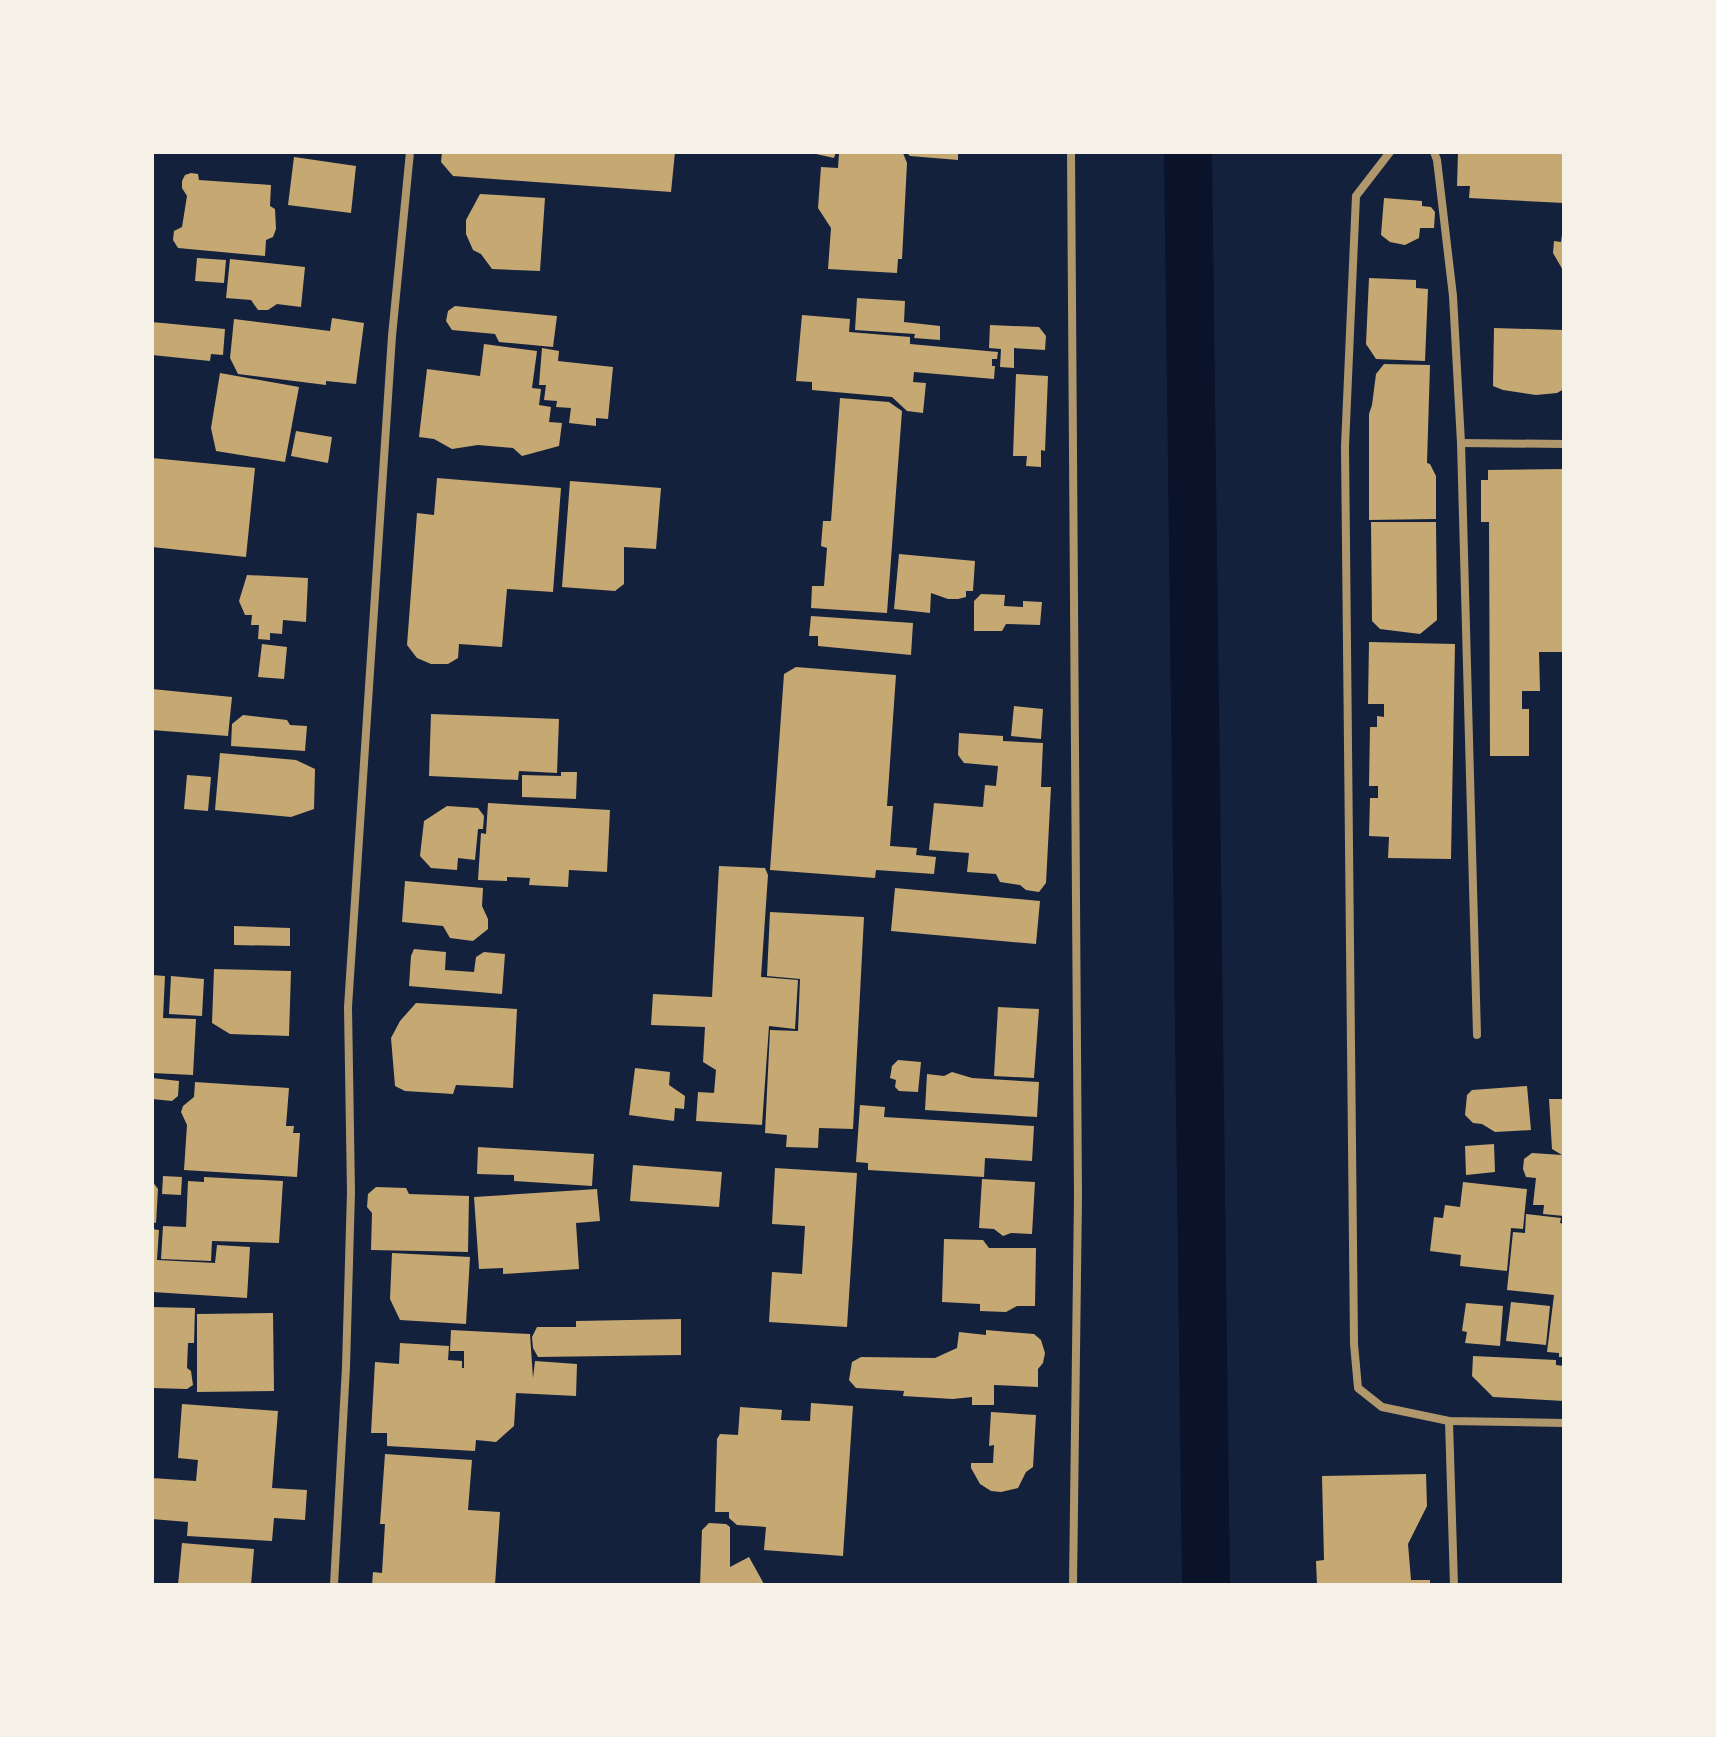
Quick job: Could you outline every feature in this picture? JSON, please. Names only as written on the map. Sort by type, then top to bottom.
[{"type":"street","points":[[334,1585],[346,1367],[351,1192],[348,1007],[392,336],[410,152]]},
{"type":"street","points":[[1071,152],[1078,1197],[1073,1585]]},
{"type":"street","points":[[1390,152],[1356,196],[1345,446],[1354,1344],[1358,1388],[1382,1407],[1449,1421],[1564,1423]]},
{"type":"street","points":[[1434,152],[1453,296],[1461,443],[1477,1035]]},
{"type":"street","points":[[1461,443],[1564,444]]},
{"type":"street","points":[[1449,1421],[1454,1585]]},
{"type":"building","points":[[442,152],[675,152],[671,192],[453,176],[441,162]]},
{"type":"building","points":[[807,152],[836,152],[834,158]]},
{"type":"building","points":[[906,152],[958,152],[958,160],[910,156]]},
{"type":"building","points":[[1458,152],[1564,152],[1564,203],[1469,198],[1470,186],[1457,186]]},
{"type":"building","points":[[839,153],[903,153],[907,163],[902,259],[898,259],[897,273],[828,269],[831,228],[818,208],[821,167],[838,168]]},
{"type":"building","points":[[294,157],[356,166],[351,213],[288,205]]},
{"type":"building","points":[[198,174],[199,180],[271,185],[270,206],[275,209],[276,229],[273,237],[266,240],[265,256],[178,248],[173,240],[174,231],[182,227],[187,196],[182,181],[185,175]]},
{"type":"building","points":[[480,194],[545,198],[540,271],[492,269],[481,254],[473,250],[466,234],[466,220]]},
{"type":"building","points":[[1384,198],[1422,201],[1422,206],[1431,207],[1435,212],[1434,228],[1420,228],[1419,238],[1405,245],[1390,242],[1381,235]]},
{"type":"building","points":[[1562,235],[1564,272],[1553,253],[1554,241],[1561,242]]},
{"type":"building","points":[[197,258],[226,260],[224,283],[195,281]]},
{"type":"building","points":[[230,259],[305,267],[301,307],[277,304],[268,310],[258,310],[251,300],[226,298]]},
{"type":"building","points":[[1369,278],[1416,280],[1416,288],[1428,289],[1425,361],[1376,359],[1366,344]]},
{"type":"building","points":[[857,298],[905,301],[904,322],[940,326],[940,340],[914,338],[915,334],[855,330]]},
{"type":"building","points":[[455,306],[557,316],[553,347],[499,342],[495,334],[452,330],[446,321],[448,311]]},
{"type":"building","points":[[802,315],[850,319],[849,332],[910,337],[910,344],[998,352],[997,359],[992,359],[994,379],[914,372],[913,382],[926,383],[923,413],[907,411],[892,397],[812,390],[812,382],[796,381]]},
{"type":"building","points":[[332,318],[364,323],[356,384],[326,381],[326,385],[238,374],[230,358],[234,319],[330,331]]},
{"type":"building","points":[[152,322],[225,329],[223,355],[211,354],[210,361],[152,355]]},
{"type":"building","points":[[990,325],[1039,327],[1046,336],[1045,350],[1014,348],[1014,368],[1000,367],[1001,349],[989,348]]},
{"type":"building","points":[[1494,328],[1564,330],[1564,389],[1557,393],[1536,395],[1493,386]]},
{"type":"building","points":[[484,344],[537,351],[532,388],[541,389],[539,405],[551,407],[549,422],[562,423],[559,446],[522,456],[513,448],[478,445],[452,449],[434,439],[419,437],[427,369],[480,376]]},
{"type":"building","points":[[542,348],[559,351],[558,361],[613,367],[608,419],[596,418],[596,426],[569,423],[571,408],[556,407],[557,401],[544,400],[546,385],[539,385]]},
{"type":"building","points":[[1384,364],[1430,365],[1427,463],[1436,476],[1436,519],[1369,520],[1369,414],[1376,374]]},
{"type":"building","points":[[220,373],[299,387],[285,462],[216,451],[211,428]]},
{"type":"building","points":[[1016,374],[1048,376],[1045,451],[1041,450],[1041,467],[1026,466],[1027,456],[1013,456]]},
{"type":"building","points":[[840,398],[889,402],[902,411],[887,613],[811,608],[812,586],[824,586],[827,548],[821,546],[823,521],[831,521]]},
{"type":"building","points":[[296,431],[332,437],[328,463],[291,456]]},
{"type":"building","points":[[152,458],[255,468],[246,557],[152,547]]},
{"type":"building","points":[[1564,469],[1564,652],[1539,652],[1540,691],[1522,691],[1522,709],[1529,709],[1529,756],[1490,756],[1489,522],[1481,522],[1481,480],[1488,480],[1488,470]]},
{"type":"building","points":[[437,478],[561,488],[553,592],[507,589],[502,647],[459,644],[458,658],[448,664],[431,664],[417,658],[407,645],[417,513],[434,515]]},
{"type":"building","points":[[570,481],[661,488],[656,549],[624,547],[624,584],[615,591],[562,587]]},
{"type":"building","points":[[1371,522],[1436,522],[1437,620],[1420,634],[1380,629],[1372,621]]},
{"type":"building","points":[[899,554],[975,561],[973,591],[966,591],[966,597],[958,599],[931,593],[930,613],[894,609]]},
{"type":"building","points":[[247,575],[308,578],[306,622],[283,620],[282,634],[270,633],[270,640],[258,639],[259,625],[251,625],[252,615],[245,615],[239,601]]},
{"type":"building","points":[[981,594],[1005,595],[1004,606],[1023,607],[1023,601],[1042,602],[1040,625],[1006,624],[1002,631],[974,631],[974,601]]},
{"type":"building","points":[[811,616],[913,623],[911,655],[818,646],[818,636],[809,636]]},
{"type":"building","points":[[1369,642],[1455,644],[1451,859],[1388,858],[1389,837],[1369,836],[1370,798],[1378,798],[1378,786],[1369,786],[1370,727],[1377,727],[1377,716],[1384,717],[1384,704],[1368,704]]},
{"type":"building","points":[[262,644],[287,647],[284,679],[258,677]]},
{"type":"building","points":[[796,667],[896,675],[887,806],[893,806],[890,846],[917,848],[916,855],[936,857],[934,874],[876,870],[875,878],[770,870],[784,674]]},
{"type":"building","points":[[152,689],[232,697],[228,736],[152,730]]},
{"type":"building","points":[[1014,706],[1043,709],[1041,739],[1011,736]]},
{"type":"building","points":[[431,714],[559,719],[557,773],[519,771],[518,780],[429,776]]},
{"type":"building","points":[[243,715],[287,720],[290,725],[307,726],[305,751],[231,746],[232,724]]},
{"type":"building","points":[[959,733],[1003,736],[1003,741],[1043,743],[1041,787],[1051,787],[1046,883],[1039,892],[1000,882],[996,874],[967,872],[969,853],[929,850],[934,803],[983,807],[985,785],[996,786],[998,766],[964,763],[958,755]]},
{"type":"building","points":[[220,753],[296,760],[315,769],[314,809],[291,817],[215,810]]},
{"type":"building","points":[[561,772],[577,772],[576,799],[522,797],[522,775],[561,776]]},
{"type":"building","points":[[187,775],[211,777],[208,811],[184,809]]},
{"type":"building","points":[[488,803],[610,810],[607,872],[569,870],[568,887],[529,885],[530,878],[478,880],[481,833],[486,834]]},
{"type":"building","points":[[447,806],[478,808],[484,816],[483,829],[478,829],[475,860],[458,858],[457,870],[431,868],[420,856],[424,821]]},
{"type":"building","points":[[719,866],[765,868],[768,875],[761,977],[798,980],[795,1029],[769,1026],[762,1125],[696,1121],[698,1092],[714,1093],[716,1070],[703,1062],[705,1027],[651,1025],[653,994],[712,997]]},
{"type":"building","points":[[405,881],[483,888],[482,906],[488,919],[488,929],[473,941],[450,938],[443,926],[402,922]]},
{"type":"building","points":[[895,888],[1040,901],[1036,944],[891,931]]},
{"type":"building","points":[[770,912],[864,917],[853,1129],[819,1128],[818,1148],[786,1147],[787,1135],[765,1133],[770,1030],[798,1031],[800,979],[767,976]]},
{"type":"building","points":[[234,926],[290,928],[290,946],[234,945]]},
{"type":"building","points":[[414,949],[446,952],[445,970],[474,972],[476,957],[484,952],[505,954],[502,994],[409,986]]},
{"type":"building","points":[[214,969],[291,971],[289,1036],[230,1034],[212,1023]]},
{"type":"building","points":[[152,975],[165,976],[163,1018],[196,1019],[193,1075],[152,1073]]},
{"type":"building","points":[[171,976],[204,979],[202,1016],[169,1014]]},
{"type":"building","points":[[416,1003],[517,1009],[513,1088],[456,1085],[453,1094],[405,1091],[395,1086],[391,1038],[400,1021]]},
{"type":"building","points":[[998,1007],[1039,1009],[1034,1078],[994,1076]]},
{"type":"building","points":[[898,1060],[921,1062],[918,1092],[899,1091],[895,1087],[896,1080],[890,1078],[892,1066]]},
{"type":"building","points":[[635,1068],[670,1072],[669,1085],[685,1096],[684,1109],[675,1108],[674,1121],[629,1115]]},
{"type":"building","points":[[952,1072],[972,1078],[1039,1082],[1037,1117],[925,1110],[927,1074],[944,1076]]},
{"type":"building","points":[[152,1078],[179,1081],[178,1096],[172,1101],[152,1099]]},
{"type":"building","points":[[195,1082],[289,1088],[286,1126],[294,1126],[293,1133],[300,1133],[297,1177],[184,1170],[187,1125],[181,1112],[183,1106],[194,1097]]},
{"type":"building","points":[[1527,1086],[1531,1130],[1495,1132],[1482,1124],[1473,1123],[1465,1115],[1467,1095],[1472,1090]]},
{"type":"building","points":[[1549,1099],[1564,1099],[1564,1216],[1543,1214],[1544,1205],[1533,1205],[1536,1178],[1526,1177],[1523,1169],[1524,1159],[1532,1153],[1562,1155],[1552,1149]]},
{"type":"building","points":[[860,1105],[885,1107],[884,1117],[1034,1126],[1032,1161],[985,1158],[984,1177],[868,1170],[868,1163],[856,1162]]},
{"type":"building","points":[[1494,1144],[1495,1172],[1466,1175],[1465,1146]]},
{"type":"building","points":[[478,1147],[594,1154],[592,1186],[514,1181],[514,1175],[477,1174]]},
{"type":"building","points":[[633,1165],[722,1172],[719,1207],[630,1201]]},
{"type":"building","points":[[775,1168],[857,1173],[847,1327],[769,1322],[772,1272],[802,1274],[805,1226],[772,1224]]},
{"type":"building","points":[[163,1176],[182,1177],[181,1195],[162,1194]]},
{"type":"building","points":[[204,1177],[283,1181],[279,1243],[212,1241],[211,1261],[161,1259],[163,1226],[186,1227],[188,1181],[204,1182]]},
{"type":"building","points":[[982,1179],[1035,1182],[1032,1234],[1011,1233],[1003,1236],[994,1229],[979,1228]]},
{"type":"building","points":[[152,1181],[158,1189],[156,1223],[152,1222]]},
{"type":"building","points":[[1463,1182],[1527,1189],[1523,1229],[1511,1228],[1507,1271],[1460,1266],[1461,1255],[1430,1251],[1434,1217],[1443,1218],[1445,1205],[1460,1207]]},
{"type":"building","points":[[376,1187],[406,1188],[409,1194],[469,1196],[468,1252],[371,1250],[372,1213],[367,1207],[368,1194]]},
{"type":"building","points":[[597,1189],[600,1221],[576,1223],[579,1269],[503,1274],[503,1268],[479,1269],[474,1197]]},
{"type":"building","points":[[1526,1214],[1561,1218],[1560,1223],[1564,1224],[1564,1357],[1559,1357],[1559,1353],[1547,1352],[1554,1295],[1507,1290],[1513,1232],[1525,1233]]},
{"type":"building","points":[[152,1229],[159,1230],[157,1260],[215,1263],[217,1245],[250,1247],[247,1298],[152,1292]]},
{"type":"building","points":[[944,1239],[983,1240],[989,1248],[1036,1248],[1035,1306],[1017,1306],[1006,1312],[980,1311],[980,1304],[942,1302]]},
{"type":"building","points":[[392,1253],[470,1257],[466,1324],[400,1320],[390,1299]]},
{"type":"building","points":[[1511,1302],[1550,1306],[1546,1345],[1506,1341]]},
{"type":"building","points":[[1466,1303],[1503,1306],[1500,1346],[1465,1343],[1467,1332],[1462,1331]]},
{"type":"building","points":[[152,1307],[195,1308],[194,1343],[188,1343],[187,1368],[191,1371],[193,1385],[187,1389],[152,1388]]},
{"type":"building","points":[[273,1313],[274,1391],[197,1392],[197,1314]]},
{"type":"building","points":[[681,1319],[681,1355],[538,1357],[533,1348],[532,1337],[537,1327],[576,1327],[576,1321]]},
{"type":"building","points":[[451,1330],[530,1334],[533,1378],[535,1361],[577,1364],[576,1396],[516,1393],[514,1426],[496,1442],[476,1440],[475,1451],[387,1446],[387,1433],[371,1433],[375,1362],[399,1364],[400,1343],[449,1346],[448,1360],[462,1361],[464,1368],[464,1351],[450,1351]]},
{"type":"building","points":[[986,1330],[1034,1334],[1041,1340],[1045,1353],[1038,1369],[1038,1387],[994,1385],[994,1405],[972,1405],[972,1397],[903,1396],[904,1391],[856,1388],[849,1380],[852,1362],[861,1357],[935,1358],[957,1348],[959,1332],[986,1335]]},
{"type":"building","points":[[1473,1356],[1556,1360],[1556,1365],[1564,1366],[1564,1401],[1493,1397],[1472,1376]]},
{"type":"building","points":[[811,1403],[853,1406],[843,1556],[764,1550],[766,1527],[737,1525],[729,1518],[729,1512],[715,1512],[717,1439],[720,1434],[738,1435],[740,1407],[782,1410],[781,1420],[810,1421]]},
{"type":"building","points":[[182,1404],[278,1411],[272,1488],[307,1490],[305,1520],[274,1518],[272,1541],[187,1536],[188,1522],[152,1519],[152,1478],[196,1481],[198,1460],[178,1458]]},
{"type":"building","points":[[991,1412],[1036,1415],[1033,1467],[1026,1472],[1018,1488],[991,1491],[980,1484],[971,1468],[971,1463],[993,1463],[994,1445],[989,1446]]},
{"type":"building","points":[[385,1454],[472,1460],[468,1510],[500,1512],[495,1585],[372,1585],[373,1572],[382,1573],[385,1524],[380,1524]]},
{"type":"building","points":[[1426,1474],[1427,1506],[1408,1544],[1411,1580],[1430,1580],[1430,1585],[1317,1585],[1316,1561],[1324,1560],[1322,1476]]},
{"type":"building","points":[[709,1523],[730,1527],[730,1567],[749,1557],[764,1584],[700,1585],[702,1530]]},
{"type":"building","points":[[182,1543],[254,1549],[251,1585],[178,1585]]},
{"type":"waterway","points":[[1188,152],[1206,1585]]}]
